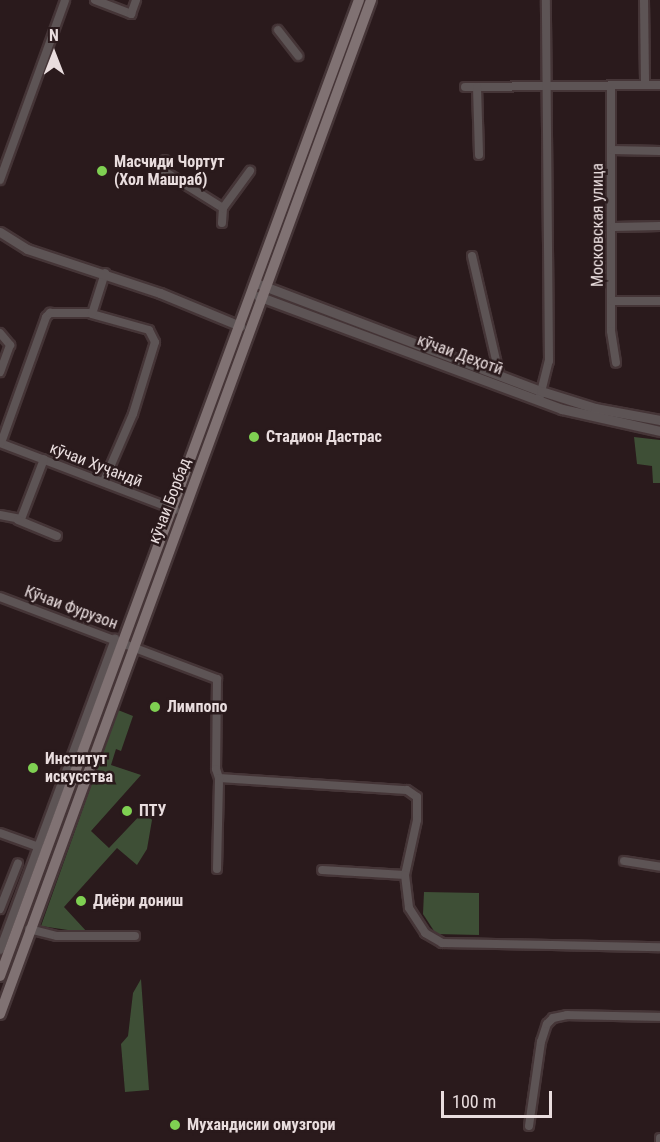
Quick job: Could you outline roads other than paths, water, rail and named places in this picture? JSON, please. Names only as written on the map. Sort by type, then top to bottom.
[{"type":"main road","name":"кӯчаи Борбад","points":[[178,511],[240,326],[259,291],[359,0]]},
{"type":"main road","name":"кӯчаи Борбад","points":[[0,976],[42,848],[178,511],[259,291],[371,0]]},
{"type":"main road","name":"кӯчаи Борбад","points":[[0,1014],[123,643]]},
{"type":"street","points":[[0,180],[65,0]]},
{"type":"street","points":[[95,0],[131,14],[136,0]]},
{"type":"street","points":[[540,396],[549,362],[546,0]]},
{"type":"street","points":[[644,0],[645,85]]},
{"type":"street","points":[[278,30],[298,56]]},
{"type":"street","points":[[465,87],[660,85]]},
{"type":"street","name":"Московская улица","points":[[611,86],[614,227],[611,331],[616,363]]},
{"type":"street","points":[[477,87],[479,154]]},
{"type":"street","points":[[612,150],[660,151]]},
{"type":"street","points":[[165,160],[162,170],[223,208]]},
{"type":"street","points":[[222,222],[223,208],[250,171]]},
{"type":"street","points":[[614,227],[660,226]]},
{"type":"street","points":[[0,232],[27,249],[105,273],[240,326]]},
{"type":"street","points":[[472,256],[499,373]]},
{"type":"street","points":[[91,313],[105,273]]},
{"type":"street","name":"кӯчаи Деҳотӣ","points":[[259,291],[499,373],[540,396],[660,420]]},
{"type":"street","name":"кӯчаи Деҳотӣ","points":[[259,291],[540,396],[595,419],[660,431]]},
{"type":"street","points":[[612,301],[660,301]]},
{"type":"street","points":[[0,443],[46,317],[50,313],[91,313],[149,330],[155,342],[133,414],[104,481]]},
{"type":"street","points":[[0,333],[10,345],[0,372]]},
{"type":"street","name":"кӯчаи Хуҷандӣ","points":[[0,443],[178,511]]},
{"type":"street","points":[[18,520],[45,459]]},
{"type":"street","points":[[0,515],[57,536]]},
{"type":"street","name":"Кӯчаи Фурузон","points":[[0,597],[217,679],[216,769],[219,778]]},
{"type":"street","points":[[217,868],[219,778],[411,792],[418,802],[405,875],[409,908],[425,933],[442,943],[660,947]]},
{"type":"street","points":[[0,833],[42,848],[0,950]]},
{"type":"street","points":[[624,861],[660,867]]},
{"type":"street","points":[[0,909],[18,863]]},
{"type":"street","points":[[322,870],[405,875]]},
{"type":"street","points":[[29,929],[57,936],[135,936]]},
{"type":"street","points":[[530,1126],[542,1036],[554,1018],[567,1015],[660,1017]]},
{"type":"place","name":"Масчиди Чортут (Хол Машраб)","points":[[102,171]]},
{"type":"place","name":"Стадион Дастрас","points":[[254,437]]},
{"type":"place","name":"Лимпопо","points":[[155,707]]},
{"type":"place","name":"Институт искусства","points":[[33,768]]},
{"type":"place","name":"ПТУ","points":[[127,811]]},
{"type":"place","name":"Диёри дониш","points":[[81,901]]},
{"type":"place","name":"Мухандисии омузгори","points":[[175,1125]]}]
